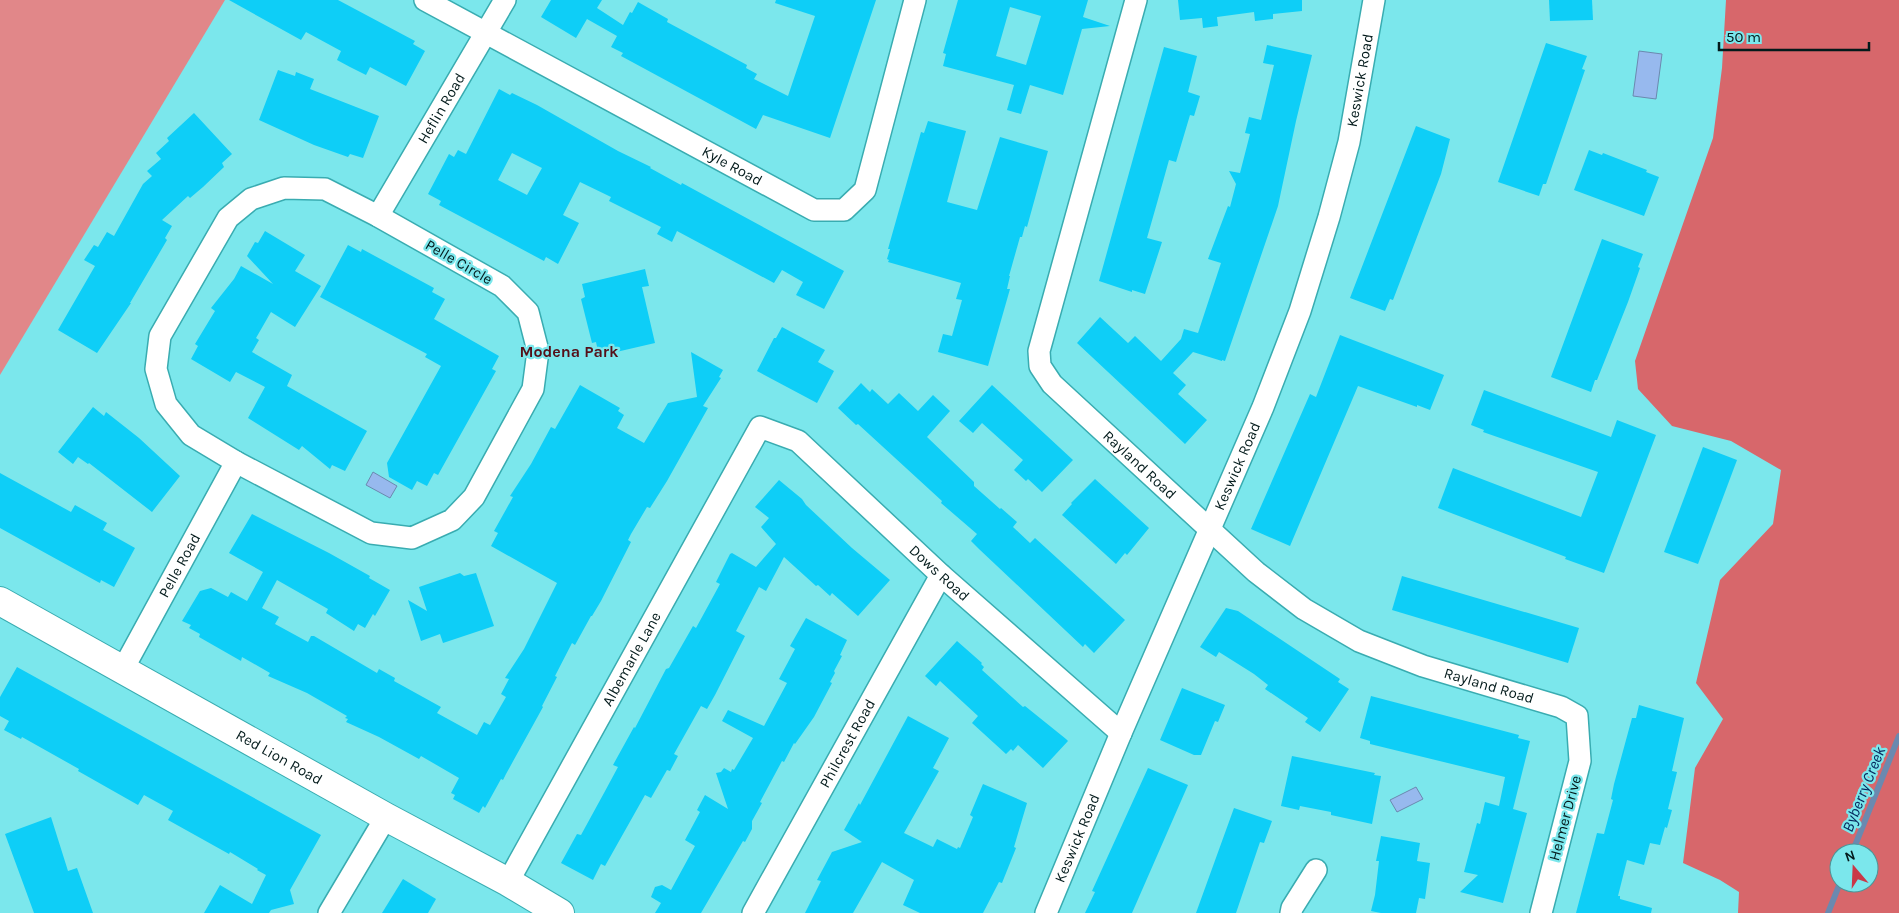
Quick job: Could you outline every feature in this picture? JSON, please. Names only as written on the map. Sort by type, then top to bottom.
[{"type":"street","name":"Kyle Road","points":[[424,0],[814,210],[844,210],[865,190],[915,0]]},
{"type":"street","name":"Heflin Road","points":[[378,216],[505,0]]},
{"type":"street","name":"Rayland Road","points":[[1136,0],[1039,350],[1040,366],[1052,384],[1209,529],[1256,572],[1304,609],[1359,641],[1423,666],[1561,707],[1576,716],[1577,722]]},
{"type":"street","name":"Keswick Road","points":[[1046,913],[1121,733],[1263,407],[1300,311],[1329,217],[1349,142],[1374,0]]},
{"type":"street","name":"Pelle Circle","points":[[284,188],[325,188],[502,286],[528,312],[538,351],[533,389],[474,497],[452,520],[412,538],[371,533],[236,462],[191,435],[166,404],[156,369],[160,336],[228,218],[251,199],[284,188]]},
{"type":"street","name":"Dows Road","points":[[756,435],[760,427],[798,441],[941,575],[1121,733]]},
{"type":"street","name":"Albemarle Lane","points":[[508,882],[756,435]]},
{"type":"street","name":"Pelle Road","points":[[123,669],[236,462]]},
{"type":"street","name":"Philcrest Road","points":[[753,913],[941,575]]},
{"type":"street","name":"Red Lion Road","points":[[0,601],[386,817],[508,882],[560,913]]},
{"type":"street","name":"Helmer Drive","points":[[1541,913],[1580,761],[1577,722]]},
{"type":"street","points":[[329,913],[386,817]]},
{"type":"street","points":[[1291,913],[1292,908],[1316,870]]},
{"type":"shaded area","points":[[0,0],[225,0],[0,375]]},
{"type":"shaded area","points":[[1726,0],[1899,0],[1899,913],[1738,913],[1739,892],[1720,880],[1683,863],[1695,768],[1723,719],[1696,683],[1720,580],[1773,524],[1781,470],[1731,441],[1672,426],[1638,389],[1635,361],[1713,138],[1722,68]]},
{"type":"water","points":[[1639,51],[1662,54],[1656,99],[1633,96]]},
{"type":"water","points":[[373,472],[397,486],[390,498],[366,485]]},
{"type":"water","points":[[1416,787],[1423,799],[1397,812],[1390,800]]},
{"type":"building","points":[[229,0],[338,0],[415,41],[413,44],[425,51],[406,86],[370,67],[366,75],[337,60],[341,51],[306,32],[301,40]]},
{"type":"building","points":[[551,0],[602,0],[597,8],[623,25],[638,2],[668,19],[667,22],[747,65],[746,68],[757,74],[754,79],[788,96],[815,16],[775,3],[776,0],[876,0],[830,138],[763,115],[756,129],[621,56],[623,53],[611,47],[617,36],[587,19],[576,38],[541,17]]},
{"type":"building","points":[[958,0],[1088,0],[1083,17],[1110,26],[1082,29],[1063,95],[1030,85],[1021,114],[1007,110],[1014,85],[943,66],[946,54],[943,53]],"holes":[[[1010,7],[1041,16],[1026,65],[996,56]]]},
{"type":"building","points":[[1178,0],[1302,0],[1302,11],[1273,14],[1273,19],[1255,21],[1254,12],[1217,17],[1218,26],[1203,28],[1202,18],[1180,20]]},
{"type":"building","points":[[1549,0],[1592,0],[1593,20],[1550,21]]},
{"type":"building","points":[[1546,43],[1587,56],[1582,69],[1585,70],[1546,184],[1543,184],[1539,196],[1498,182]]},
{"type":"building","points":[[1267,45],[1312,55],[1278,206],[1225,361],[1193,352],[1173,373],[1186,385],[1178,394],[1207,420],[1185,444],[1077,343],[1100,317],[1128,343],[1135,336],[1161,361],[1181,339],[1184,329],[1198,333],[1221,263],[1208,259],[1228,206],[1230,207],[1236,184],[1229,171],[1240,173],[1250,134],[1245,133],[1249,117],[1261,120],[1274,65],[1263,63]]},
{"type":"building","points":[[1164,47],[1197,56],[1188,92],[1200,96],[1194,116],[1190,115],[1176,162],[1169,160],[1147,238],[1162,242],[1145,294],[1132,290],[1132,292],[1099,281]]},
{"type":"building","points":[[278,70],[295,76],[296,72],[314,79],[310,89],[379,116],[363,158],[350,154],[348,157],[314,145],[259,120]]},
{"type":"building","points":[[499,89],[510,95],[512,93],[844,271],[824,309],[796,295],[803,282],[782,270],[774,283],[677,231],[672,242],[657,234],[661,227],[609,201],[611,197],[580,182],[563,215],[579,223],[558,264],[546,257],[544,261],[439,205],[441,201],[428,194],[449,154],[454,157],[458,150],[466,154]],"holes":[[[512,153],[542,168],[527,195],[498,180]]]},
{"type":"building","points":[[194,113],[232,154],[222,163],[224,167],[203,187],[190,198],[188,196],[162,220],[172,226],[165,238],[167,240],[131,303],[97,353],[58,330],[95,266],[84,260],[94,245],[98,247],[107,232],[114,236],[143,184],[152,176],[147,171],[161,159],[156,153],[169,141],[167,138]]},
{"type":"building","points":[[928,121],[966,131],[947,202],[977,210],[1000,137],[1048,151],[1027,227],[1025,226],[1022,237],[1020,237],[1009,276],[1007,289],[1010,289],[988,366],[938,352],[943,334],[952,336],[962,300],[956,299],[961,283],[888,262],[889,260],[887,259],[890,249],[888,249],[921,132],[924,133]]},
{"type":"building","points":[[1416,126],[1450,139],[1441,174],[1393,300],[1390,299],[1385,311],[1350,298]]},
{"type":"building","points":[[1589,150],[1602,155],[1603,153],[1647,170],[1646,172],[1659,177],[1644,216],[1574,190]]},
{"type":"building","points":[[265,231],[305,255],[295,271],[321,286],[295,327],[271,312],[256,338],[259,340],[252,352],[292,375],[287,386],[367,431],[345,471],[332,465],[330,469],[302,446],[299,450],[248,418],[265,387],[236,372],[230,382],[191,359],[198,346],[195,344],[215,311],[211,308],[234,279],[241,266],[273,284],[247,256],[255,242],[258,243]]},
{"type":"building","points":[[1602,239],[1643,254],[1628,302],[1591,392],[1551,377]]},
{"type":"building","points":[[348,245],[361,252],[362,249],[434,288],[432,292],[445,299],[434,319],[499,356],[492,369],[496,371],[438,475],[434,473],[427,486],[417,481],[412,490],[389,477],[387,463],[441,366],[425,357],[427,354],[320,297]]},
{"type":"building","points":[[645,269],[649,286],[642,287],[655,343],[599,356],[596,342],[592,343],[581,299],[585,297],[582,284]]},
{"type":"building","points":[[782,327],[825,350],[818,362],[834,371],[817,403],[757,371],[774,338],[776,338]]},
{"type":"building","points":[[1340,335],[1444,375],[1430,410],[1358,386],[1290,546],[1251,529],[1310,394],[1316,397]]},
{"type":"building","points":[[691,352],[723,370],[719,377],[721,378],[703,406],[708,408],[667,481],[650,508],[647,507],[631,534],[628,540],[631,542],[601,601],[575,645],[572,643],[555,676],[557,677],[543,707],[503,780],[501,779],[485,808],[483,806],[479,813],[453,799],[455,795],[451,793],[459,778],[421,756],[419,759],[379,737],[346,722],[348,719],[345,718],[347,716],[307,693],[268,676],[270,673],[242,657],[241,661],[199,637],[200,634],[189,628],[191,625],[182,621],[200,591],[211,588],[228,597],[231,592],[247,601],[263,572],[229,553],[252,514],[329,553],[370,576],[369,578],[390,590],[375,616],[373,614],[365,628],[358,624],[354,631],[326,613],[328,609],[277,580],[262,608],[279,617],[275,624],[308,642],[311,636],[314,636],[377,673],[379,669],[395,678],[394,681],[441,707],[437,713],[477,735],[484,722],[490,725],[506,697],[501,694],[509,679],[505,678],[524,649],[557,583],[491,546],[498,533],[494,531],[513,497],[510,496],[531,464],[551,427],[555,429],[580,385],[620,408],[618,411],[624,415],[617,428],[644,443],[668,403],[697,397]]},
{"type":"building","points":[[861,383],[870,392],[872,389],[888,404],[899,393],[918,411],[933,395],[950,411],[927,437],[974,482],[974,486],[1017,522],[1013,527],[1030,543],[1035,538],[1125,620],[1094,653],[1085,644],[1083,647],[971,541],[977,534],[941,503],[942,501],[858,424],[856,425],[838,408]]},
{"type":"building","points":[[992,385],[1073,460],[1042,492],[1028,479],[1026,481],[1014,470],[1023,460],[982,423],[973,433],[959,421]]},
{"type":"building","points":[[1484,390],[1611,437],[1617,420],[1656,435],[1604,573],[1438,508],[1453,468],[1581,517],[1598,472],[1483,432],[1484,430],[1471,425]]},
{"type":"building","points":[[93,407],[104,416],[106,412],[139,438],[180,476],[152,512],[89,463],[78,457],[73,464],[58,452]]},
{"type":"building","points":[[1703,447],[1737,460],[1698,564],[1664,552]]},
{"type":"building","points":[[0,473],[71,512],[75,505],[107,523],[103,530],[135,548],[114,587],[101,580],[100,583],[98,582],[0,528]]},
{"type":"building","points":[[1095,479],[1149,528],[1127,555],[1125,553],[1116,564],[1062,515]]},
{"type":"building","points":[[779,480],[802,499],[852,548],[890,580],[858,616],[832,593],[830,596],[818,585],[816,586],[784,557],[766,591],[759,587],[736,631],[745,636],[707,709],[701,706],[674,754],[678,756],[670,771],[667,770],[651,798],[645,795],[605,866],[601,864],[593,880],[561,863],[577,834],[581,835],[604,793],[618,767],[613,765],[666,669],[669,668],[693,626],[696,628],[720,584],[716,582],[730,554],[732,553],[756,567],[776,544],[761,527],[769,518],[755,507]]},
{"type":"building","points":[[460,573],[464,576],[476,573],[494,626],[443,643],[440,634],[421,641],[408,600],[427,611],[419,587]]},
{"type":"building","points":[[1402,576],[1579,628],[1568,663],[1392,610]]},
{"type":"building","points":[[1226,608],[1238,611],[1340,679],[1338,682],[1349,689],[1320,732],[1305,722],[1308,718],[1265,689],[1268,685],[1254,674],[1219,652],[1216,657],[1200,647]]},
{"type":"building","points":[[806,618],[847,640],[830,682],[832,683],[814,717],[794,743],[784,762],[782,761],[760,802],[762,803],[752,821],[752,829],[701,913],[655,913],[661,903],[651,897],[655,887],[662,885],[671,890],[695,846],[685,840],[700,812],[697,810],[705,795],[728,809],[716,773],[721,772],[724,768],[731,772],[732,769],[734,770],[753,738],[722,721],[728,710],[764,726],[787,683],[779,679],[795,649],[790,646]]},
{"type":"building","points":[[957,641],[982,663],[984,667],[982,670],[1023,707],[1025,706],[1068,741],[1043,768],[1018,745],[1013,751],[1011,749],[1006,754],[972,723],[978,716],[940,681],[936,686],[925,676]]},
{"type":"building","points":[[17,667],[321,835],[290,890],[294,904],[271,910],[269,913],[204,913],[220,885],[252,904],[266,875],[230,852],[229,854],[168,820],[173,811],[144,795],[138,805],[22,737],[21,739],[4,730],[9,721],[0,716],[0,697]]},
{"type":"building","points":[[1182,688],[1225,705],[1218,722],[1215,721],[1201,755],[1194,755],[1160,740]]},
{"type":"building","points":[[1371,696],[1519,735],[1518,738],[1530,741],[1513,809],[1527,813],[1503,903],[1460,892],[1478,875],[1464,872],[1477,823],[1480,824],[1485,802],[1499,806],[1505,777],[1370,744],[1370,741],[1360,738]]},
{"type":"building","points":[[1639,705],[1684,718],[1672,771],[1677,772],[1668,809],[1672,810],[1667,828],[1665,827],[1660,845],[1650,843],[1644,865],[1627,860],[1618,896],[1620,896],[1620,899],[1652,908],[1651,913],[1576,913],[1597,833],[1604,834],[1613,800],[1611,799],[1614,784],[1632,718],[1636,718]]},
{"type":"building","points":[[908,716],[949,738],[933,768],[939,771],[904,833],[933,847],[937,839],[957,849],[958,847],[960,848],[973,817],[970,815],[983,784],[1027,803],[1014,847],[1016,848],[1002,883],[999,882],[983,913],[920,913],[903,905],[914,880],[882,862],[853,913],[805,913],[821,881],[817,880],[832,852],[862,842],[844,830],[859,803],[860,805]]},
{"type":"building","points":[[1292,756],[1375,773],[1374,775],[1381,776],[1372,824],[1331,815],[1331,812],[1300,806],[1299,810],[1281,806]]},
{"type":"building","points":[[1148,768],[1188,785],[1132,913],[1085,913],[1095,892],[1092,891]]},
{"type":"building","points":[[1234,808],[1272,821],[1264,843],[1260,842],[1236,913],[1196,913]]},
{"type":"building","points":[[51,817],[68,871],[77,868],[93,913],[34,913],[5,834]]},
{"type":"building","points":[[1381,836],[1420,843],[1417,861],[1430,863],[1425,899],[1419,898],[1416,913],[1381,913],[1371,911],[1375,895],[1379,861],[1376,861]]},
{"type":"building","points":[[403,879],[436,899],[428,913],[382,913]]},
{"type":"waterway","name":"Byberry Creek","points":[[1856,843],[1899,736]]},
{"type":"waterway","name":"Byberry Creek","points":[[1828,913],[1836,893]]},
{"type":"district","name":"Modena Park","points":[[569,351]]}]
